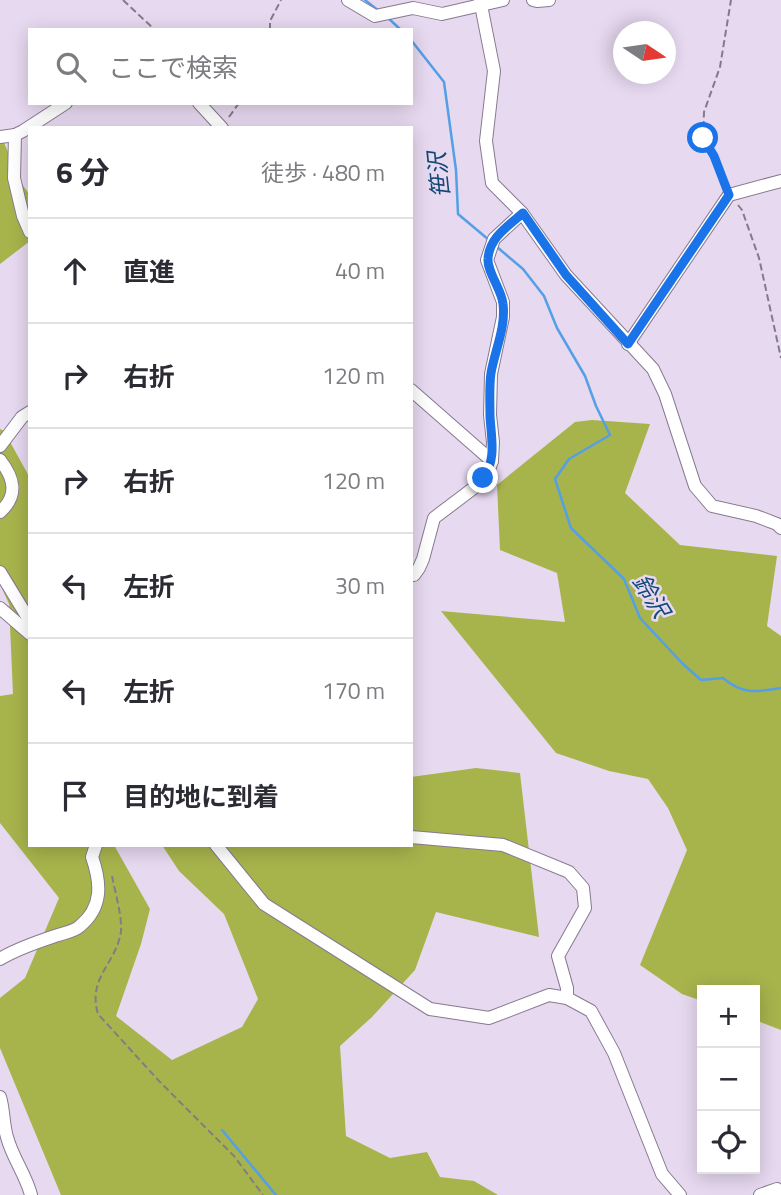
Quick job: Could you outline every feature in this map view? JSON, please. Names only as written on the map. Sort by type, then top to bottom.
[{"type":"street","points":[[348,0],[376,16],[413,8],[442,14],[480,3],[503,0]]},
{"type":"street","points":[[533,0],[549,0]]},
{"type":"street","points":[[480,3],[494,71],[486,141],[492,183],[523,213],[566,275],[653,369],[666,394],[695,486],[712,506],[756,516],[781,528]]},
{"type":"street","points":[[31,126],[63,105]]},
{"type":"street","points":[[201,105],[220,126]]},
{"type":"street","points":[[0,136],[15,135],[28,128]]},
{"type":"street","points":[[15,135],[14,178],[28,227]]},
{"type":"street","points":[[628,344],[729,195],[781,181]]},
{"type":"street","points":[[413,575],[423,559],[434,518],[475,487],[488,472],[492,461],[491,374],[503,317],[503,302],[487,260],[492,244],[523,213]]},
{"type":"street","points":[[413,392],[492,461]]},
{"type":"street","points":[[0,446],[22,417],[28,413]]},
{"type":"street","points":[[0,460],[10,473],[13,487],[8,505],[0,512]]},
{"type":"street","points":[[0,572],[28,618]]},
{"type":"street","points":[[0,608],[28,632]]},
{"type":"street","points":[[413,837],[503,845],[569,872],[583,888],[585,908],[558,956],[567,998]]},
{"type":"street","points":[[0,959],[79,928],[99,897],[92,857],[95,847]]},
{"type":"street","points":[[218,847],[264,904],[430,1009],[489,1018],[548,995],[567,998],[591,1010],[614,1054],[662,1174],[680,1195]]},
{"type":"street","points":[[0,1097],[7,1137],[31,1195]]},
{"type":"street","points":[[760,1195],[777,1189],[781,1192]]},
{"type":"path","points":[[123,0],[153,28]]},
{"type":"path","points":[[270,28],[270,20],[281,0]]},
{"type":"path","points":[[731,0],[720,67],[704,112],[703,138],[714,156],[729,195],[742,210],[759,258],[781,358]]},
{"type":"path","points":[[223,126],[238,105]]},
{"type":"path","points":[[112,876],[121,930],[116,947],[100,976],[94,1002],[97,1014],[234,1156],[263,1195]]},
{"type":"green space","points":[[0,133],[21,183],[28,192],[28,243],[0,264]]},
{"type":"green space","points":[[592,420],[650,424],[625,493],[680,545],[777,556],[767,626],[781,636],[781,1030],[760,1022],[760,985],[697,985],[697,999],[682,994],[640,965],[687,850],[668,808],[648,779],[609,771],[556,753],[441,611],[565,622],[557,573],[500,550],[497,485],[575,422]]},
{"type":"green space","points":[[0,429],[4,431],[28,474],[28,847],[115,847],[150,909],[116,1016],[172,1060],[242,1027],[258,999],[224,914],[179,871],[163,847],[413,847],[413,777],[476,768],[520,773],[539,937],[436,912],[415,970],[372,1017],[340,1046],[346,1136],[390,1158],[427,1152],[440,1177],[474,1181],[498,1195],[61,1195],[0,1048],[0,998],[25,978],[59,898],[0,823],[0,696],[13,694],[9,604],[0,584]]},
{"type":"waterway","name":"笹沢","points":[[365,0],[379,11]]},
{"type":"waterway","name":"笹沢","points":[[387,17],[399,28]]},
{"type":"waterway","name":"笹沢","points":[[413,43],[444,82],[456,170],[458,214],[489,240]]},
{"type":"waterway","name":"鈴沢","points":[[497,247],[523,269],[544,296],[557,328],[585,376],[610,435],[569,459],[555,479],[571,528],[624,579],[640,618],[701,680],[723,678],[750,691],[781,688]]},
{"type":"waterway","points":[[222,1130],[276,1195]]},
{"type":"route","points":[[483,478],[492,461],[491,374],[503,317],[503,302],[487,260],[494,239],[523,213],[566,275],[628,344],[729,195],[714,156],[703,138]]}]
